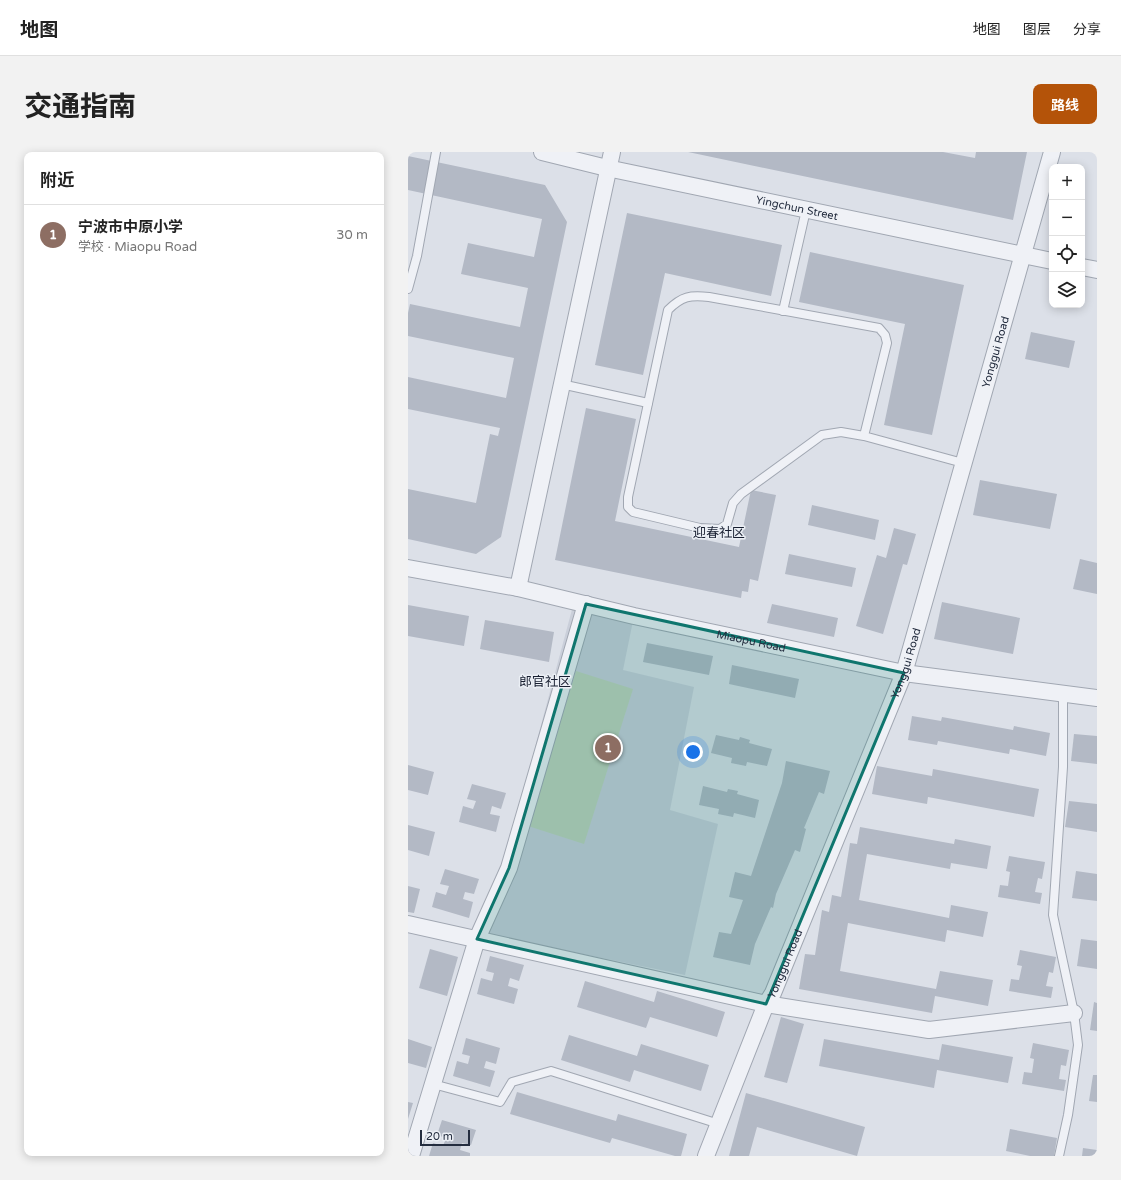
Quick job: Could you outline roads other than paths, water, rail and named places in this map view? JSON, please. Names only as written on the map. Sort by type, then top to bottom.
[{"type":"street","name":"Yingchun Street","points":[[542,152],[607,168],[1049,260]]},
{"type":"street","points":[[518,588],[607,168],[612,152]]},
{"type":"street","name":"Yonggui Road","points":[[706,1156],[766,1004],[773,993],[904,673],[1052,152]]},
{"type":"street","points":[[1085,268],[1097,270]]},
{"type":"street","name":"Miaopu Road","points":[[408,568],[518,588],[904,673],[1097,698]]},
{"type":"street","points":[[411,1156],[477,939],[509,868],[586,604]]},
{"type":"street","points":[[408,924],[766,1004],[929,1030],[1074,1013]]},
{"type":"lane","points":[[408,289],[417,256],[436,152]]},
{"type":"lane","points":[[783,311],[806,210]]},
{"type":"lane","points":[[864,436],[887,343],[885,335],[878,328],[694,295],[678,300],[668,310],[628,497],[628,507],[633,512],[700,528],[720,529],[727,524],[733,503],[741,494],[822,435],[841,432],[864,436],[963,463]]},
{"type":"lane","points":[[561,384],[648,403]]},
{"type":"lane","points":[[1059,1156],[1078,1045],[1074,1013],[1053,915],[1063,767],[1063,694]]},
{"type":"lane","points":[[433,1084],[500,1102],[512,1082],[551,1071],[719,1124]]},
{"type":"place","name":"宁波市中原小学","points":[[608,748]]},
{"type":"district","name":"迎春社区","points":[[719,532]]},
{"type":"district","name":"郎官社区","points":[[545,681]]}]
